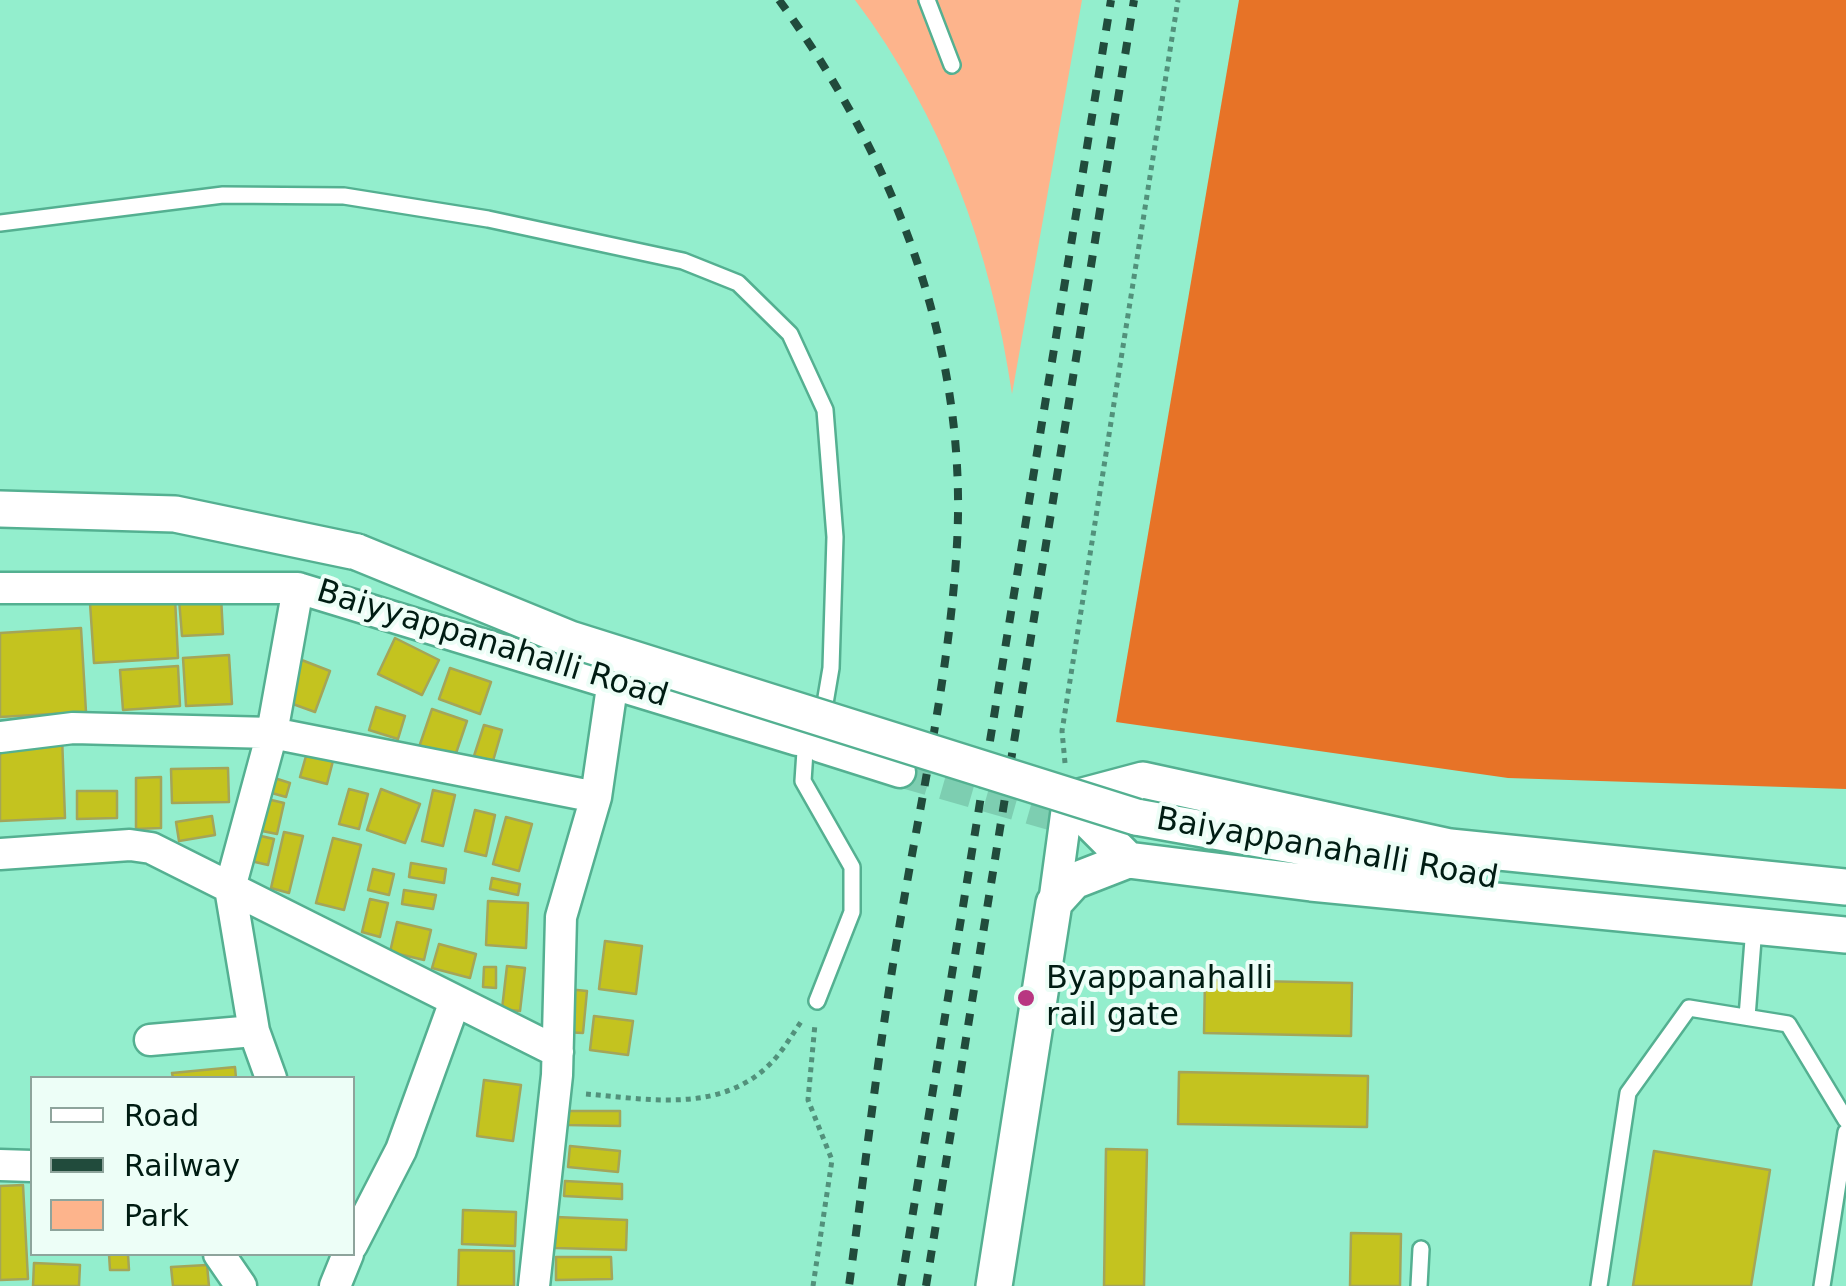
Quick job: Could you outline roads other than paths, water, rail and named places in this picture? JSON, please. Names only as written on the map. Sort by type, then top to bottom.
[{"type":"street","name":"Baiyappanahalli Road","points":[[0,509],[176,514],[358,552],[570,639],[1136,817],[1447,874],[1846,914]]},
{"type":"street","name":"Baiyyappanahalli Road","points":[[0,588],[298,588],[613,680],[807,746],[900,772]]},
{"type":"street","points":[[270,1076],[254,1032],[230,888],[272,732],[298,588]]},
{"type":"street","points":[[534,1286],[558,1052],[561,917],[596,798],[613,680]]},
{"type":"street","points":[[0,737],[73,728],[272,732],[596,798]]},
{"type":"street","points":[[994,1286],[1054,903],[1079,816],[1143,780],[1450,847],[1846,886]]},
{"type":"street","name":"Baiyappanahalli Road","points":[[1079,816],[1128,860],[1311,883],[1846,936]]},
{"type":"street","points":[[0,854],[140,846],[558,1052]]},
{"type":"street","points":[[1054,903],[1074,881],[1128,860]]},
{"type":"street","points":[[355,1239],[402,1150],[454,1001]]},
{"type":"street","points":[[150,1040],[254,1032]]},
{"type":"street","points":[[0,1165],[30,1166]]},
{"type":"street","points":[[220,1256],[241,1286]]},
{"type":"lane","points":[[927,0],[952,65]]},
{"type":"lane","points":[[0,223],[223,196],[344,196],[488,219],[683,261],[738,284],[790,334],[825,410],[835,536],[830,668],[824,715],[807,746],[803,781],[852,867],[852,912],[816,1001]]},
{"type":"lane","points":[[1746,1018],[1754,927]]},
{"type":"lane","points":[[1599,1286],[1628,1093],[1689,1008],[1788,1024],[1846,1120]]},
{"type":"lane","points":[[1822,1286],[1846,1132]]},
{"type":"lane","points":[[1420,1286],[1421,1249]]},
{"type":"tunnel","points":[[900,772],[1075,822]]},
{"type":"railway","points":[[779,0],[857,123],[889,189],[915,257],[936,326],[950,398],[957,470],[957,544],[948,636],[887,1004],[849,1286]]},
{"type":"railway","points":[[901,1286],[1111,0]]},
{"type":"railway","points":[[926,1286],[1134,0]]},
{"type":"place","name":"Byappanahalli rail gate","points":[[1026,998]]}]
